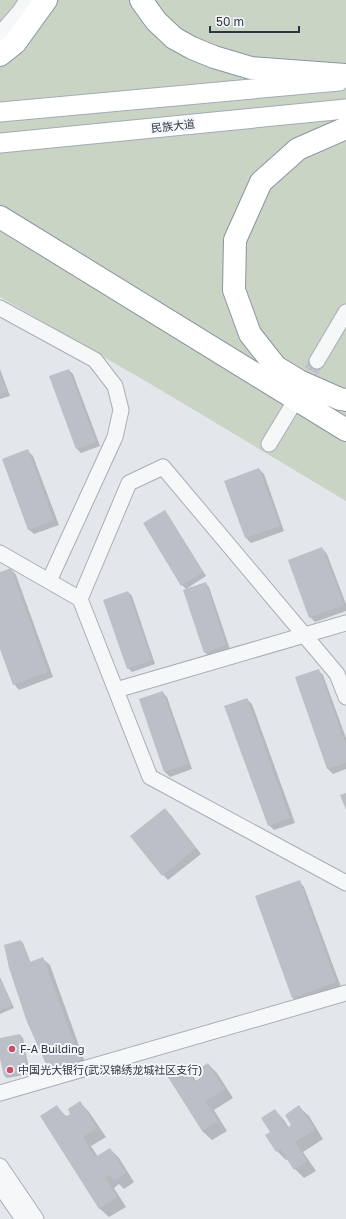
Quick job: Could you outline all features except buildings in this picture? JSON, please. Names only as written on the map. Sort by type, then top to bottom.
[{"type":"highway","points":[[0,55],[15,43],[46,0]]},
{"type":"highway","points":[[141,0],[156,21],[174,38],[192,48],[214,57],[251,68],[346,75]]},
{"type":"highway","points":[[346,128],[298,149],[261,182],[235,240],[234,290],[250,334],[276,367],[299,381],[340,399],[346,400]]},
{"type":"highway","points":[[0,218],[346,430]]},
{"type":"main road","points":[[0,112],[346,81]]},
{"type":"main road","name":"民族大道","points":[[0,143],[346,109]]},
{"type":"street","points":[[0,34],[20,11],[27,0]]},
{"type":"street","points":[[0,308],[95,360],[115,386],[120,410],[115,437],[49,581]]},
{"type":"street","points":[[317,361],[346,312]]},
{"type":"street","points":[[269,444],[292,406]]},
{"type":"street","points":[[80,599],[129,483],[163,467],[337,674],[346,697]]},
{"type":"street","points":[[0,553],[80,599],[150,777],[346,883]]},
{"type":"street","points":[[116,690],[346,623]]},
{"type":"street","points":[[0,1093],[346,993]]},
{"type":"street","points":[[0,1166],[36,1219]]},
{"type":"street","points":[[0,1186],[22,1219]]},
{"type":"green space","points":[[0,0],[346,0],[346,501],[159,389],[0,297]]},
{"type":"tunnel","points":[[300,391],[317,361]]},
{"type":"place","name":"F-A Building","points":[[12,1049]]},
{"type":"place","name":"中国光大银行(武汉锦绣龙城社区支行)","points":[[10,1070]]}]
